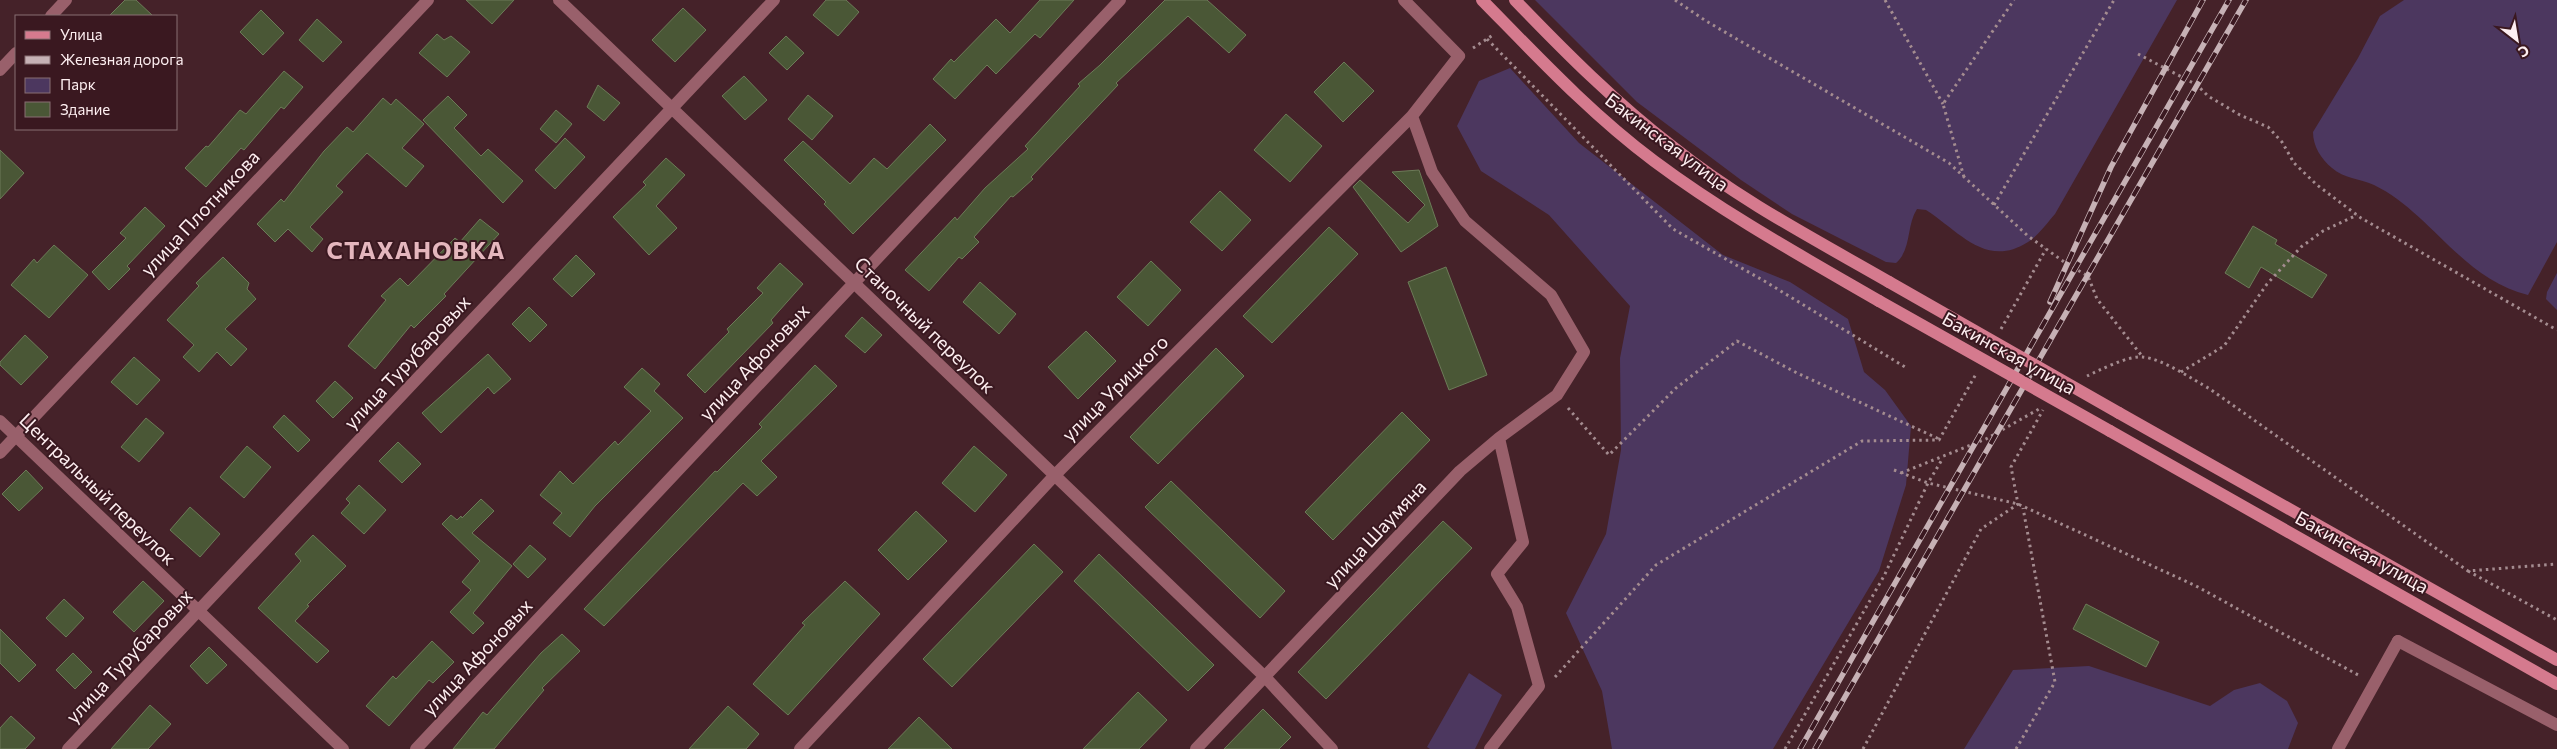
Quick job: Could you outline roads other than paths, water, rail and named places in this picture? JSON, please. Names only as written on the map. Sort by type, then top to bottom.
[{"type":"main road","name":"Бакинская улица","points":[[1482,0],[1577,96],[1654,161],[1771,238],[2557,684]]},
{"type":"main road","name":"Бакинская улица","points":[[1515,0],[1598,84],[1674,149],[1788,224],[2557,660]]},
{"type":"street","points":[[52,15],[66,0]]},
{"type":"street","name":"улица Плотникова","points":[[0,452],[428,0]]},
{"type":"street","name":"Станочный переулок","points":[[559,0],[1265,677],[1332,749]]},
{"type":"street","name":"улица Турубаровых","points":[[68,749],[774,0]]},
{"type":"street","name":"улица Афоновых","points":[[416,749],[1120,0]]},
{"type":"street","name":"улица Урицкого","points":[[800,749],[1055,475],[1412,116],[1460,56],[1404,0]]},
{"type":"street","points":[[0,70],[15,54]]},
{"type":"street","name":"улица Шаумяна","points":[[1196,749],[1460,471],[1499,438],[1557,395],[1584,352],[1551,295],[1465,221],[1432,172],[1412,116]]},
{"type":"street","name":"Центральный переулок","points":[[0,421],[343,749]]},
{"type":"street","points":[[1490,749],[1539,686],[1517,607],[1497,574],[1523,542],[1499,438]]},
{"type":"street","points":[[2338,749],[2398,641],[2557,725]]},
{"type":"railway","points":[[2050,302],[2111,167],[2203,0]]},
{"type":"railway","points":[[1800,749],[2229,0]]},
{"type":"railway","points":[[1815,749],[2246,0]]},
{"type":"district","name":"СТАХАНОВКА","points":[[416,251]]}]
